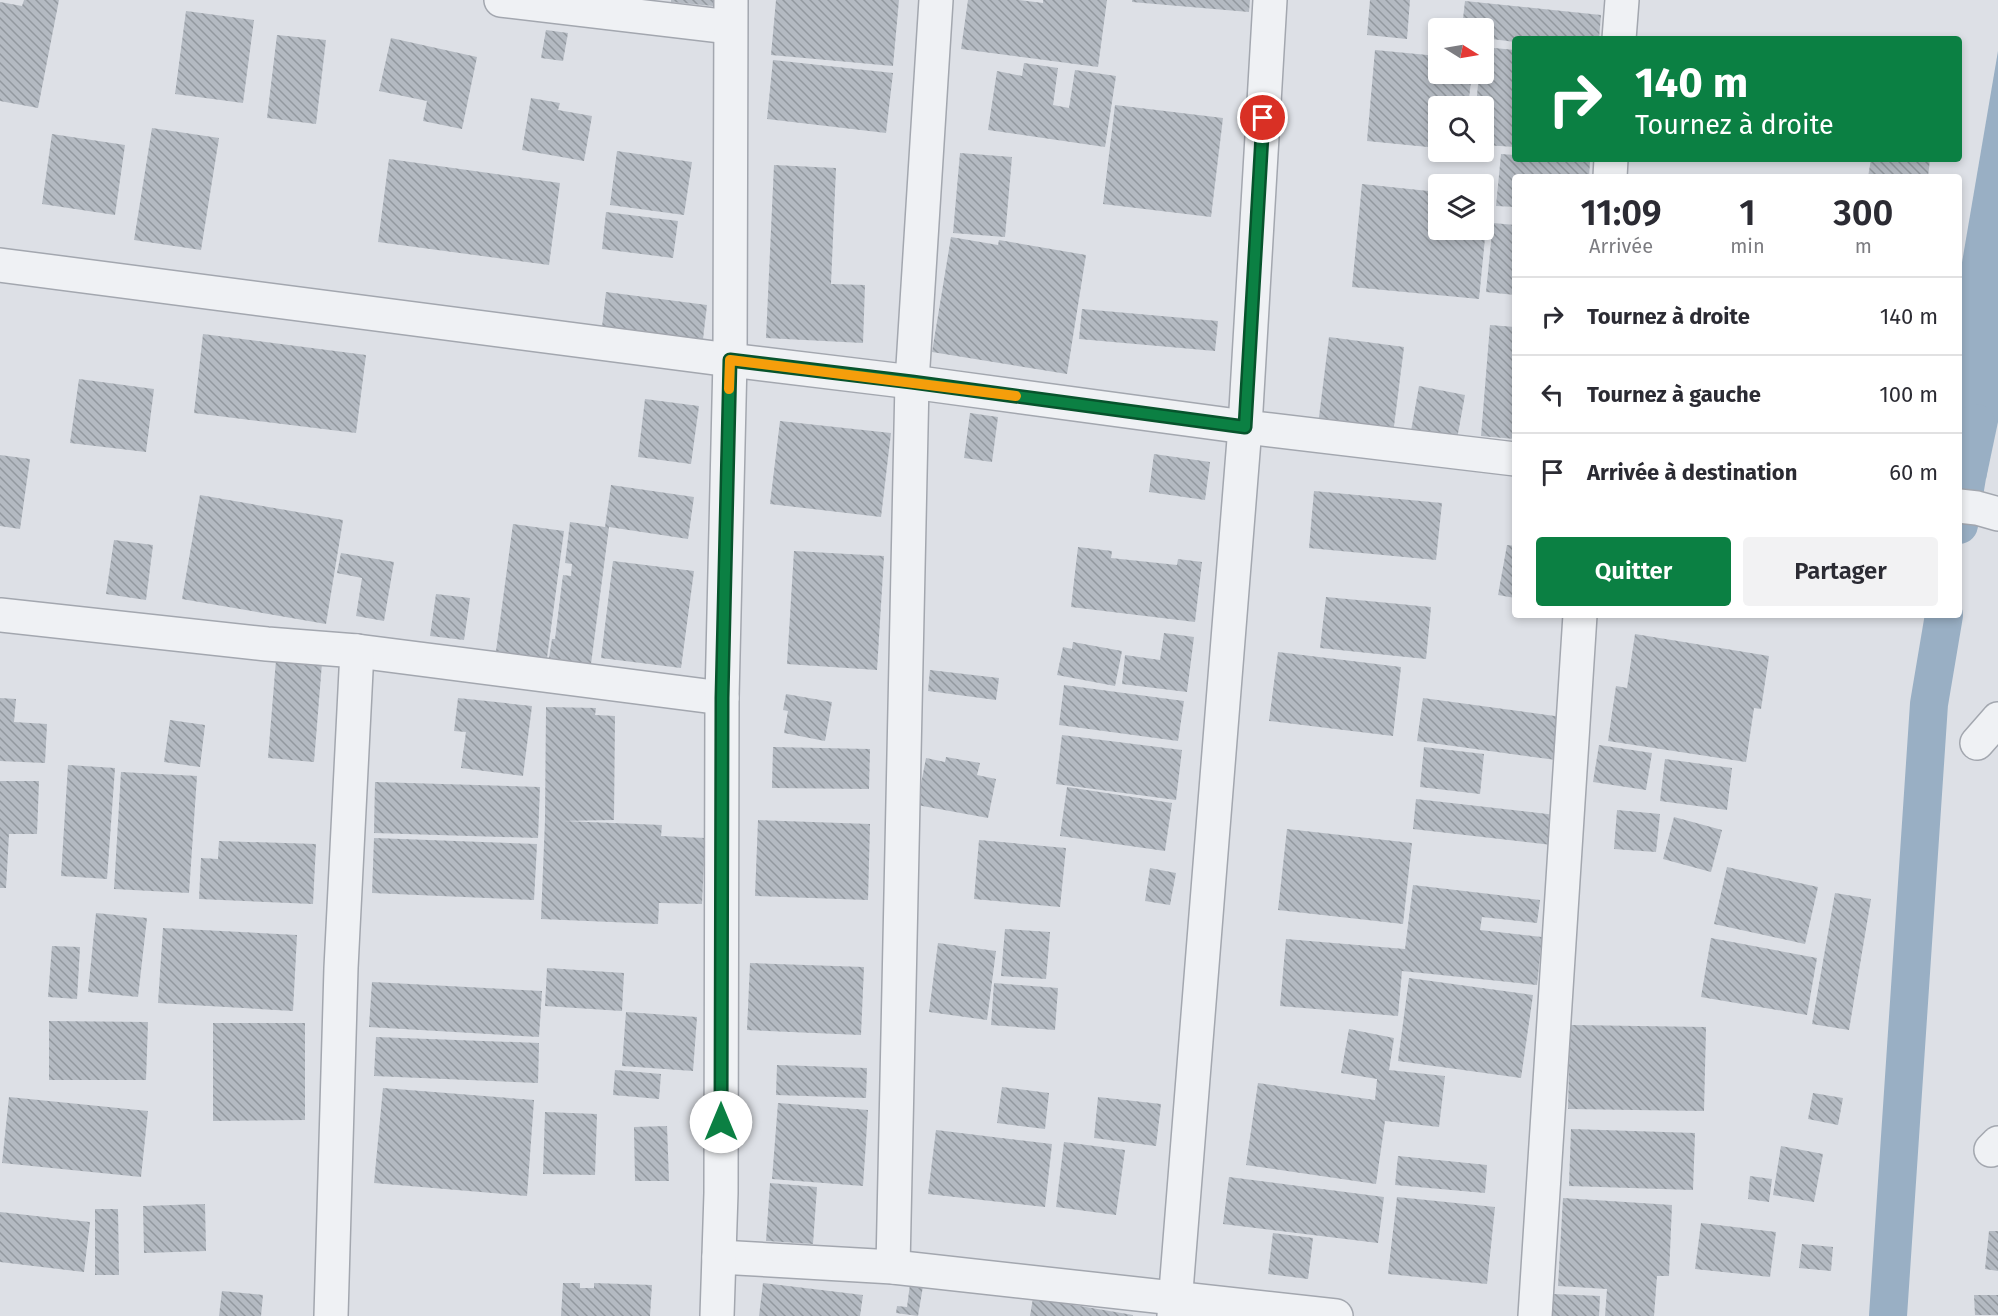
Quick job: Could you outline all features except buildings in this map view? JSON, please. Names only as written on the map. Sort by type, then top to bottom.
[{"type":"street","points":[[501,0],[731,13],[730,360],[722,698],[721,1193],[717,1316]]},
{"type":"street","points":[[893,1267],[912,382],[936,0]]},
{"type":"street","points":[[1175,1307],[1245,427],[1270,0]]},
{"type":"street","points":[[1619,36],[1622,0]]},
{"type":"street","points":[[0,265],[1245,427],[1512,459]]},
{"type":"street","points":[[0,615],[267,644],[357,651],[722,698]]},
{"type":"street","points":[[1535,1316],[1580,618]]},
{"type":"street","points":[[331,1316],[341,968],[357,651]]},
{"type":"street","points":[[718,1257],[893,1267],[1175,1307],[1336,1316]]},
{"type":"water","points":[[1998,51],[1998,422],[1986,479],[1962,473],[1962,262]]},
{"type":"waterway","points":[[1962,507],[1976,423]]},
{"type":"waterway","points":[[1888,1316],[1929,704],[1943,618]]},
{"type":"slow traffic","points":[[729,389],[730,360],[1016,396]]},
{"type":"route","points":[[721,1122],[722,698],[730,360],[1245,427],[1263,118]]}]
